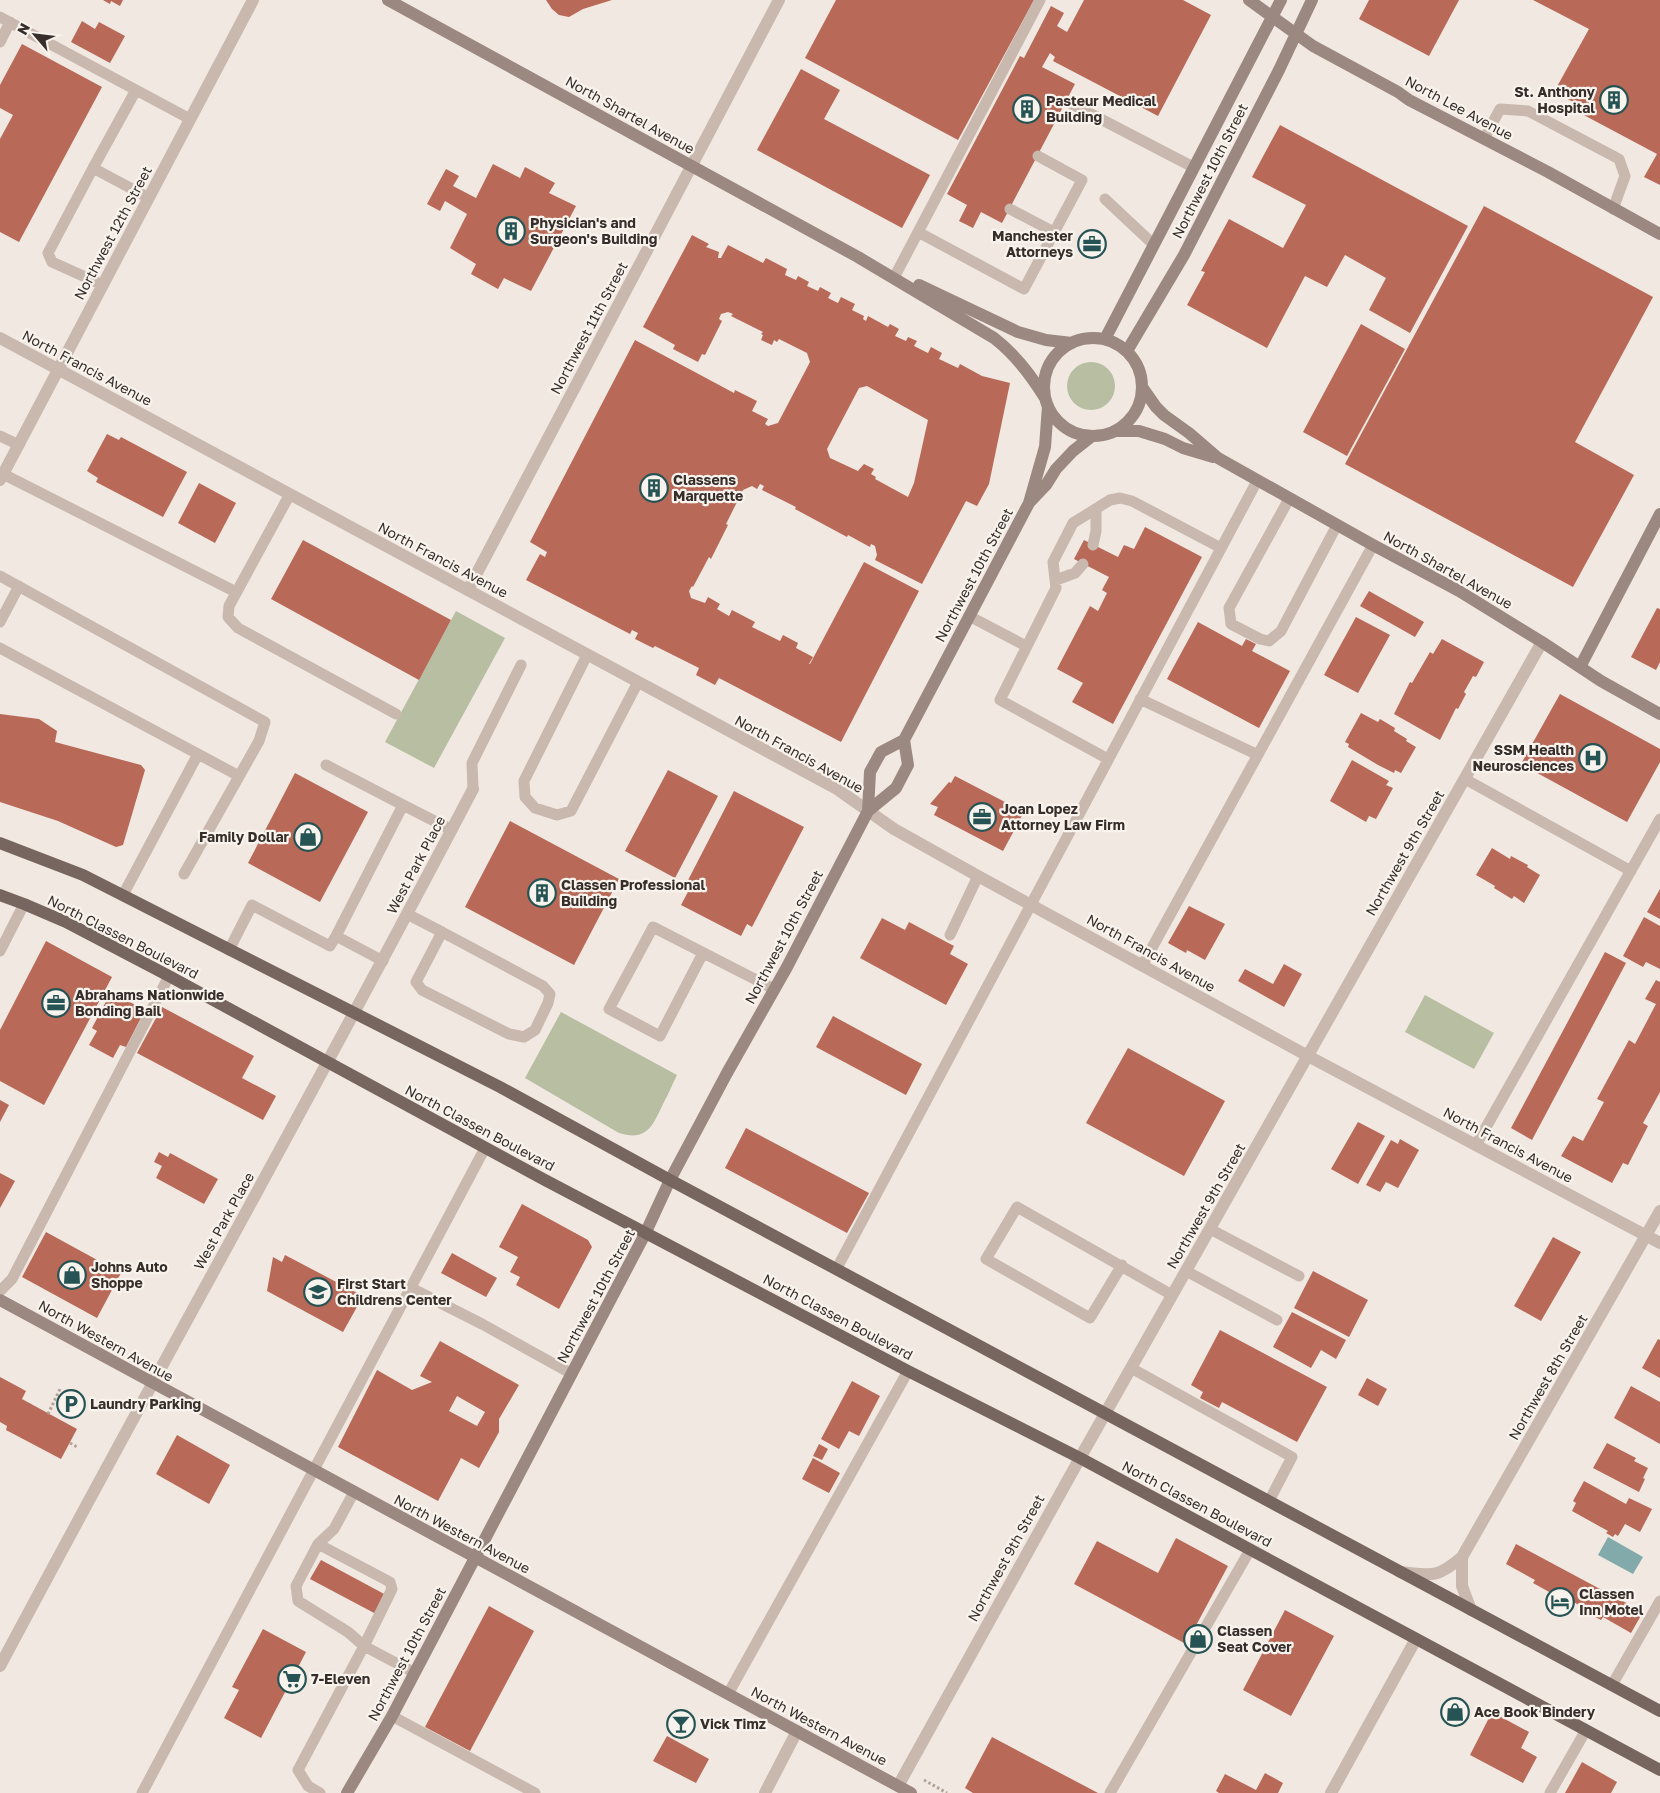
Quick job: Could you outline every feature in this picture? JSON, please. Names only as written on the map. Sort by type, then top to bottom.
[{"type":"main road","points":[[0,843],[83,875],[500,1087],[1660,1711]]},
{"type":"main road","name":"North Classen Boulevard","points":[[0,895],[66,922],[169,976],[645,1234],[1080,1458],[1660,1770]]},
{"type":"street","name":"Northwest 12th Street","points":[[2,477],[253,0]]},
{"type":"street","name":"North Shartel Avenue","points":[[388,0],[858,256],[1009,349],[1032,376],[1046,402]]},
{"type":"street","name":"Northwest 11th Street","points":[[468,590],[779,0]]},
{"type":"street","name":"North Lee Avenue","points":[[1250,0],[1313,46],[1398,92],[1409,100],[1660,234]]},
{"type":"street","name":"Northwest 10th Street","points":[[1105,339],[1281,0]]},
{"type":"street","name":"Northwest 10th Street","points":[[1127,351],[1184,256],[1312,0]]},
{"type":"street","name":"North Shartel Avenue","points":[[858,256],[1018,332],[1046,340],[1072,342]]},
{"type":"street","name":"North Francis Avenue","points":[[0,338],[834,787],[894,830],[1308,1056],[1660,1243]]},
{"type":"street","points":[[1091,338],[1105,339],[1116,343],[1127,351],[1138,368],[1142,387],[1141,399],[1134,416],[1126,424],[1116,431],[1100,436],[1092,436],[1080,435],[1065,428],[1057,421],[1046,402],[1044,382],[1050,364],[1060,350],[1072,342],[1091,338]]},
{"type":"street","name":"North Shartel Avenue","points":[[1142,387],[1164,415],[1218,458],[1289,499],[1459,591],[1601,681],[1660,714]]},
{"type":"street","name":"Northwest 10th Street","points":[[868,811],[870,772],[881,752],[904,740],[1028,503],[1045,447],[1046,402]]},
{"type":"street","name":"North Shartel Avenue","points":[[1116,431],[1139,431],[1165,439],[1183,448],[1218,458]]},
{"type":"street","name":"Northwest 10th Street","points":[[1028,503],[1046,485],[1056,469],[1073,450],[1092,436]]},
{"type":"street","points":[[1580,667],[1660,514]]},
{"type":"street","name":"Northwest 9th Street","points":[[898,1786],[1080,1458],[1542,642]]},
{"type":"street","name":"Northwest 10th Street","points":[[348,1793],[392,1716],[476,1558],[645,1234],[670,1180],[868,811],[896,788],[908,765],[904,740]]},
{"type":"street","name":"West Park Place","points":[[0,1666],[152,1383],[383,961],[473,789]]},
{"type":"street","name":"Northwest 8th Street","points":[[1400,1572],[1437,1574],[1462,1558],[1660,1211]]},
{"type":"street","name":"North Western Avenue","points":[[0,1300],[911,1793]]},
{"type":"street","name":"Northwest 8th Street","points":[[1462,1558],[1462,1586],[1471,1610]]},
{"type":"street","points":[[1331,1793],[1416,1638]]},
{"type":"street","points":[[765,1793],[797,1731]]},
{"type":"lane","points":[[896,274],[979,124],[1040,0]]},
{"type":"lane","points":[[0,42],[5,20],[190,119]]},
{"type":"lane","points":[[103,285],[52,262],[48,253],[136,90]]},
{"type":"lane","points":[[1066,101],[1193,167]]},
{"type":"lane","points":[[1484,139],[1500,109],[1528,111],[1619,158],[1625,176],[1613,208]]},
{"type":"lane","points":[[918,232],[1024,289],[1082,180],[1038,156]]},
{"type":"lane","points":[[93,168],[149,198]]},
{"type":"lane","points":[[1105,199],[1153,244]]},
{"type":"lane","points":[[1010,209],[1054,232]]},
{"type":"lane","points":[[0,436],[19,445]]},
{"type":"lane","points":[[2,477],[236,592]]},
{"type":"lane","points":[[837,1268],[1257,481]]},
{"type":"lane","points":[[290,494],[236,592],[229,606],[228,618],[238,628],[396,714]]},
{"type":"lane","points":[[1108,759],[1000,700],[1056,588],[1053,562],[1073,523],[1110,500],[1120,498],[1132,501],[1221,548]]},
{"type":"lane","points":[[1289,499],[1229,608],[1230,624],[1260,639],[1269,641],[1281,631],[1337,525]]},
{"type":"lane","points":[[1093,544],[1096,531],[1096,510]]},
{"type":"lane","points":[[1142,966],[1373,545]]},
{"type":"lane","points":[[1056,580],[1075,573],[1083,564]]},
{"type":"lane","points":[[0,576],[265,722],[259,741],[184,874]]},
{"type":"lane","points":[[0,622],[18,586]]},
{"type":"lane","points":[[969,616],[1026,646]]},
{"type":"lane","points":[[0,648],[239,776]]},
{"type":"lane","points":[[588,655],[524,782],[525,797],[535,808],[556,815],[571,810],[638,682]]},
{"type":"lane","points":[[473,789],[472,763],[520,665]]},
{"type":"lane","points":[[1140,699],[1258,755]]},
{"type":"lane","points":[[123,895],[198,754]]},
{"type":"lane","points":[[326,764],[452,830]]},
{"type":"lane","points":[[1465,778],[1631,871]]},
{"type":"lane","points":[[229,950],[252,905],[330,946],[403,805]]},
{"type":"lane","points":[[1476,1145],[1660,819]]},
{"type":"lane","points":[[950,934],[978,876]]},
{"type":"lane","points":[[0,951],[24,904]]},
{"type":"lane","points":[[407,914],[442,932],[543,986],[550,994],[548,1003],[535,1030],[524,1037],[509,1034],[422,990],[416,982],[442,932]]},
{"type":"lane","points":[[703,953],[660,1036],[609,1010],[653,927],[774,989]]},
{"type":"lane","points":[[336,936],[383,961]]},
{"type":"lane","points":[[0,1291],[12,1279],[169,976]]},
{"type":"lane","points":[[142,1793],[485,1148]]},
{"type":"lane","points":[[1122,1265],[1090,1318],[986,1259],[1017,1206],[1122,1265],[1172,1295]]},
{"type":"lane","points":[[1210,1229],[1299,1276]]},
{"type":"lane","points":[[1186,1271],[1277,1320]]},
{"type":"lane","points":[[411,1288],[572,1374]]},
{"type":"lane","points":[[1131,1368],[1292,1457],[1269,1501]]},
{"type":"lane","points":[[728,1694],[908,1371]]},
{"type":"lane","points":[[354,1492],[334,1530],[318,1544],[296,1586],[298,1601],[348,1632],[364,1646],[415,1673]]},
{"type":"lane","points":[[318,1544],[390,1582],[392,1589],[298,1770],[308,1786],[320,1793]]},
{"type":"lane","points":[[1110,1793],[1250,1550]]},
{"type":"lane","points":[[1612,1685],[1660,1601]]},
{"type":"lane","points":[[392,1716],[535,1793]]},
{"type":"lane","points":[[1550,1793],[1586,1730]]},
{"type":"path","points":[[48,1414],[60,1389]]},
{"type":"path","points":[[70,1443],[77,1447]]},
{"type":"green space","points":[[1086,362],[1096,362],[1108,369],[1115,381],[1115,391],[1108,403],[1096,410],[1086,410],[1078,406],[1071,399],[1067,391],[1067,381],[1071,373],[1078,366]]},
{"type":"green space","points":[[456,611],[505,638],[434,768],[385,742]]},
{"type":"green space","points":[[1425,995],[1494,1033],[1474,1069],[1405,1032]]},
{"type":"green space","points":[[561,1012],[677,1075],[656,1119],[648,1130],[636,1135],[619,1133],[525,1078]]},
{"type":"water","points":[[1608,1537],[1643,1557],[1633,1574],[1598,1555]]},
{"type":"building","points":[[103,0],[123,0],[120,6],[111,1],[110,4]]},
{"type":"building","points":[[546,0],[612,0],[583,9],[569,17],[559,15]]},
{"type":"building","points":[[836,0],[1034,0],[958,140],[805,58]]},
{"type":"building","name":"Pasteur Medical Building","points":[[1084,0],[1183,0],[1211,15],[1158,116],[1053,61],[1055,57],[1050,53],[1042,67],[1075,84],[1002,223],[981,212],[973,228],[959,221],[967,205],[947,194],[1020,56],[1024,58],[1051,6],[1064,13],[1057,26],[1067,32]]},
{"type":"building","points":[[1369,0],[1459,0],[1429,56],[1359,19]]},
{"type":"building","name":"St. Anthony Hospital","points":[[1533,0],[1660,0],[1660,185],[1644,177],[1657,154],[1580,113],[1583,107],[1554,92],[1589,29]]},
{"type":"building","points":[[82,21],[95,29],[99,22],[125,36],[110,63],[71,42]]},
{"type":"building","points":[[22,44],[102,87],[19,242],[0,232],[0,139],[13,115],[0,108],[0,85]]},
{"type":"building","points":[[801,69],[840,90],[824,119],[930,175],[902,228],[757,150]]},
{"type":"building","points":[[1280,125],[1468,226],[1410,333],[1369,310],[1386,278],[1345,255],[1327,287],[1305,276],[1267,348],[1187,305],[1205,272],[1201,271],[1229,219],[1283,248],[1306,205],[1252,177]]},
{"type":"building","name":"Physician's and Surgeon's Building","points":[[493,164],[520,178],[525,167],[555,183],[549,193],[576,206],[531,291],[504,278],[498,289],[471,274],[476,264],[450,248],[467,214],[445,201],[440,211],[427,204],[446,169],[459,176],[453,186],[476,198]]},
{"type":"building","points":[[1484,206],[1653,297],[1575,442],[1634,475],[1573,587],[1345,464]]},
{"type":"building","name":"Classens Marquette","points":[[692,235],[709,244],[706,247],[719,252],[718,258],[721,258],[728,245],[763,263],[766,258],[787,269],[785,275],[796,280],[798,276],[809,282],[807,286],[818,291],[820,287],[831,293],[828,298],[838,303],[841,297],[855,304],[852,310],[864,316],[863,319],[866,321],[868,316],[888,327],[890,324],[899,329],[895,336],[906,341],[908,337],[917,341],[914,346],[928,353],[931,347],[942,353],[939,359],[958,368],[960,364],[982,376],[1010,383],[989,484],[977,506],[966,501],[922,584],[875,560],[877,555],[875,546],[871,544],[870,547],[848,535],[847,537],[795,509],[796,507],[762,490],[764,486],[760,484],[757,489],[752,486],[743,490],[711,559],[709,557],[689,591],[691,598],[705,603],[708,597],[720,604],[717,609],[729,616],[732,610],[755,622],[752,627],[780,641],[783,635],[798,643],[796,648],[813,657],[810,664],[864,562],[919,591],[841,742],[719,678],[715,685],[696,675],[699,668],[655,646],[653,648],[635,639],[638,633],[632,630],[630,634],[526,580],[540,554],[545,557],[547,552],[530,542],[635,340],[734,393],[735,390],[757,401],[752,411],[768,419],[765,424],[768,426],[778,423],[810,362],[807,353],[779,339],[777,342],[774,340],[772,345],[761,340],[763,332],[731,316],[733,314],[728,312],[721,314],[719,319],[722,321],[705,355],[702,354],[698,362],[673,349],[675,345],[643,327]],"holes":[[[867,386],[928,420],[914,483],[908,497],[875,479],[876,477],[871,474],[874,469],[864,464],[858,471],[830,458],[827,449],[859,388]]]},
{"type":"building","points":[[1361,324],[1405,349],[1347,456],[1303,432]]},
{"type":"building","points":[[107,434],[119,440],[121,437],[187,472],[163,517],[96,482],[98,478],[87,471]]},
{"type":"building","points":[[199,483],[236,503],[215,543],[178,523]]},
{"type":"building","points":[[1145,527],[1202,557],[1113,724],[1072,702],[1083,683],[1057,669],[1090,606],[1098,611],[1107,593],[1102,590],[1109,577],[1074,559],[1084,540],[1118,557],[1124,545],[1134,549]]},
{"type":"building","points":[[303,540],[451,620],[419,680],[271,599]]},
{"type":"building","points":[[1369,591],[1424,622],[1415,637],[1360,606]]},
{"type":"building","points":[[1657,608],[1660,609],[1660,662],[1656,670],[1631,657]]},
{"type":"building","points":[[1356,617],[1390,635],[1358,693],[1324,675]]},
{"type":"building","points":[[1198,622],[1242,646],[1246,639],[1256,644],[1252,651],[1290,671],[1259,728],[1167,679]]},
{"type":"building","points":[[1442,639],[1484,662],[1476,677],[1473,676],[1464,692],[1466,694],[1458,709],[1456,708],[1440,740],[1394,714],[1410,682],[1412,683],[1430,652],[1433,654]]},
{"type":"building","points":[[1560,694],[1660,749],[1660,762],[1627,822],[1521,764]]},
{"type":"building","points":[[1361,713],[1378,722],[1380,719],[1395,728],[1394,731],[1416,747],[1401,773],[1395,770],[1394,773],[1348,747],[1349,744],[1345,742]]},
{"type":"building","points":[[0,714],[39,719],[57,731],[55,742],[141,765],[145,770],[123,845],[116,847],[58,821],[0,802]]},
{"type":"building","points":[[1352,760],[1389,781],[1386,785],[1393,788],[1376,819],[1369,816],[1366,822],[1330,801]]},
{"type":"building","points":[[668,770],[718,796],[675,878],[625,851]]},
{"type":"building","name":"Family Dollar","points":[[295,773],[368,812],[320,902],[248,863]]},
{"type":"building","points":[[955,776],[1024,812],[1003,851],[934,815],[938,807],[930,804],[949,782],[951,783]]},
{"type":"building","points":[[734,791],[804,827],[752,927],[747,924],[741,936],[681,905],[689,890],[684,888]]},
{"type":"building","name":"Classen Professional Building","points":[[510,821],[619,879],[574,965],[465,907]]},
{"type":"building","points":[[1492,848],[1510,859],[1511,856],[1528,865],[1527,867],[1540,875],[1524,903],[1514,896],[1512,899],[1476,875]]},
{"type":"building","points":[[1660,889],[1660,919],[1647,912]]},
{"type":"building","points":[[1189,906],[1225,924],[1205,960],[1187,950],[1186,953],[1168,943]]},
{"type":"building","points":[[1644,917],[1660,926],[1660,969],[1646,962],[1643,967],[1623,956]]},
{"type":"building","points":[[882,918],[905,930],[909,922],[954,946],[950,954],[968,964],[946,1005],[860,958]]},
{"type":"building","name":"Abrahams Nationwide Bonding Bail","points":[[46,941],[112,977],[44,1105],[0,1081],[0,1030]]},
{"type":"building","points":[[1605,952],[1626,963],[1532,1140],[1511,1128]]},
{"type":"building","points":[[1284,964],[1302,974],[1284,1007],[1238,981],[1245,969],[1273,984]]},
{"type":"building","points":[[1656,980],[1660,982],[1660,1092],[1643,1123],[1648,1126],[1628,1165],[1623,1163],[1612,1183],[1561,1156],[1573,1136],[1583,1141],[1604,1102],[1597,1099],[1629,1040],[1635,1044],[1656,1004],[1645,999]]},
{"type":"building","points":[[111,992],[145,1010],[126,1047],[120,1045],[113,1058],[89,1045],[97,1031],[92,1028]]},
{"type":"building","points":[[162,1007],[254,1056],[242,1078],[276,1096],[263,1120],[137,1053]]},
{"type":"building","points":[[833,1016],[922,1064],[906,1095],[816,1047]]},
{"type":"building","points":[[1128,1048],[1225,1101],[1184,1176],[1086,1123]]},
{"type":"building","points":[[0,1100],[9,1105],[0,1122]]},
{"type":"building","points":[[1358,1122],[1385,1136],[1358,1184],[1331,1169]]},
{"type":"building","points":[[746,1128],[869,1193],[847,1233],[725,1168]]},
{"type":"building","points":[[1400,1139],[1419,1150],[1398,1188],[1386,1182],[1380,1192],[1366,1185],[1391,1140],[1398,1144]]},
{"type":"building","points":[[159,1152],[168,1157],[170,1153],[218,1179],[204,1204],[156,1178],[162,1166],[154,1162]]},
{"type":"building","points":[[0,1173],[15,1181],[0,1208]]},
{"type":"building","points":[[522,1204],[588,1240],[592,1247],[559,1309],[516,1285],[520,1277],[510,1272],[518,1257],[499,1247]]},
{"type":"building","name":"Johns Auto Shoppe","points":[[46,1232],[121,1273],[97,1318],[22,1277]]},
{"type":"building","points":[[1553,1237],[1581,1252],[1541,1321],[1514,1306]]},
{"type":"building","points":[[452,1253],[497,1278],[486,1297],[441,1273]]},
{"type":"building","points":[[285,1255],[363,1296],[343,1332],[267,1291],[273,1257],[282,1262]]},
{"type":"building","points":[[1313,1271],[1368,1300],[1349,1337],[1294,1308]]},
{"type":"building","points":[[1292,1312],[1346,1340],[1336,1359],[1321,1350],[1311,1368],[1273,1347]]},
{"type":"building","points":[[1220,1330],[1327,1387],[1297,1442],[1222,1402],[1219,1408],[1200,1398],[1203,1392],[1191,1385]]},
{"type":"building","points":[[1658,1339],[1660,1340],[1660,1378],[1642,1368]]},
{"type":"building","points":[[440,1341],[519,1385],[499,1419],[499,1432],[479,1468],[461,1458],[438,1501],[338,1447],[377,1370],[412,1390],[432,1382],[420,1376]],"holes":[[[457,1396],[485,1412],[477,1426],[449,1411]]]},
{"type":"building","points":[[0,1377],[26,1391],[22,1399],[77,1429],[61,1459],[6,1430],[7,1426],[0,1422]]},
{"type":"building","points":[[1367,1378],[1387,1389],[1378,1406],[1358,1395]]},
{"type":"building","points":[[852,1381],[880,1396],[859,1436],[849,1431],[839,1449],[821,1439]]},
{"type":"building","points":[[1631,1386],[1660,1402],[1660,1444],[1614,1418]]},
{"type":"building","points":[[177,1435],[230,1465],[209,1504],[156,1474]]},
{"type":"building","points":[[1607,1443],[1636,1458],[1634,1461],[1648,1468],[1639,1492],[1593,1468]]},
{"type":"building","points":[[819,1444],[828,1449],[822,1460],[813,1456]]},
{"type":"building","points":[[813,1458],[840,1473],[829,1493],[802,1479]]},
{"type":"building","points":[[1584,1481],[1626,1504],[1629,1498],[1652,1509],[1640,1532],[1625,1524],[1618,1536],[1615,1534],[1613,1537],[1606,1533],[1608,1531],[1572,1511],[1576,1503],[1573,1501]]},
{"type":"building","points":[[1176,1538],[1228,1566],[1186,1644],[1074,1584],[1097,1541],[1158,1573]]},
{"type":"building","points":[[1516,1544],[1643,1612],[1631,1633],[1603,1617],[1601,1620],[1582,1610],[1584,1608],[1553,1590],[1551,1593],[1533,1583],[1535,1580],[1506,1564]]},
{"type":"building","points":[[321,1560],[386,1595],[376,1614],[310,1579]]},
{"type":"building","points":[[489,1606],[534,1631],[470,1751],[425,1727]]},
{"type":"building","points":[[1285,1610],[1334,1636],[1291,1716],[1243,1690]]},
{"type":"building","points":[[263,1629],[306,1652],[261,1738],[224,1718],[239,1690],[232,1687]]},
{"type":"building","points":[[1492,1712],[1529,1732],[1521,1748],[1537,1757],[1523,1783],[1470,1755]]},
{"type":"building","points":[[667,1736],[709,1759],[696,1783],[653,1761]]},
{"type":"building","points":[[992,1737],[1098,1793],[973,1793],[965,1788]]},
{"type":"building","points":[[1582,1762],[1617,1782],[1611,1793],[1565,1793]]},
{"type":"building","points":[[1265,1773],[1283,1783],[1278,1793],[1219,1793],[1216,1791],[1225,1774],[1256,1790]]},
{"type":"place","name":"St. Anthony Hospital","points":[[1614,100]]},
{"type":"place","name":"Pasteur Medical Building","points":[[1027,109]]},
{"type":"place","name":"Physician's and Surgeon's Building","points":[[511,231]]},
{"type":"place","name":"Manchester Attorneys","points":[[1092,244]]},
{"type":"place","name":"Classens Marquette","points":[[654,488]]},
{"type":"place","name":"SSM Health Neurosciences","points":[[1593,758]]},
{"type":"place","name":"Joan Lopez Attorney Law Firm","points":[[982,817]]},
{"type":"place","name":"Family Dollar","points":[[308,837]]},
{"type":"place","name":"Classen Professional Building","points":[[542,893]]},
{"type":"place","name":"Abrahams Nationwide Bonding Bail","points":[[56,1003]]},
{"type":"place","name":"Johns Auto Shoppe","points":[[72,1275]]},
{"type":"place","name":"First Start Childrens Center","points":[[318,1292]]},
{"type":"place","name":"Laundry Parking","points":[[71,1404]]},
{"type":"place","name":"Classen Inn Motel","points":[[1560,1602]]},
{"type":"place","name":"Classen Seat Cover","points":[[1198,1639]]},
{"type":"place","name":"7-Eleven","points":[[292,1679]]},
{"type":"place","name":"Ace Book Bindery","points":[[1455,1712]]},
{"type":"place","name":"Vick Timz","points":[[681,1724]]}]
